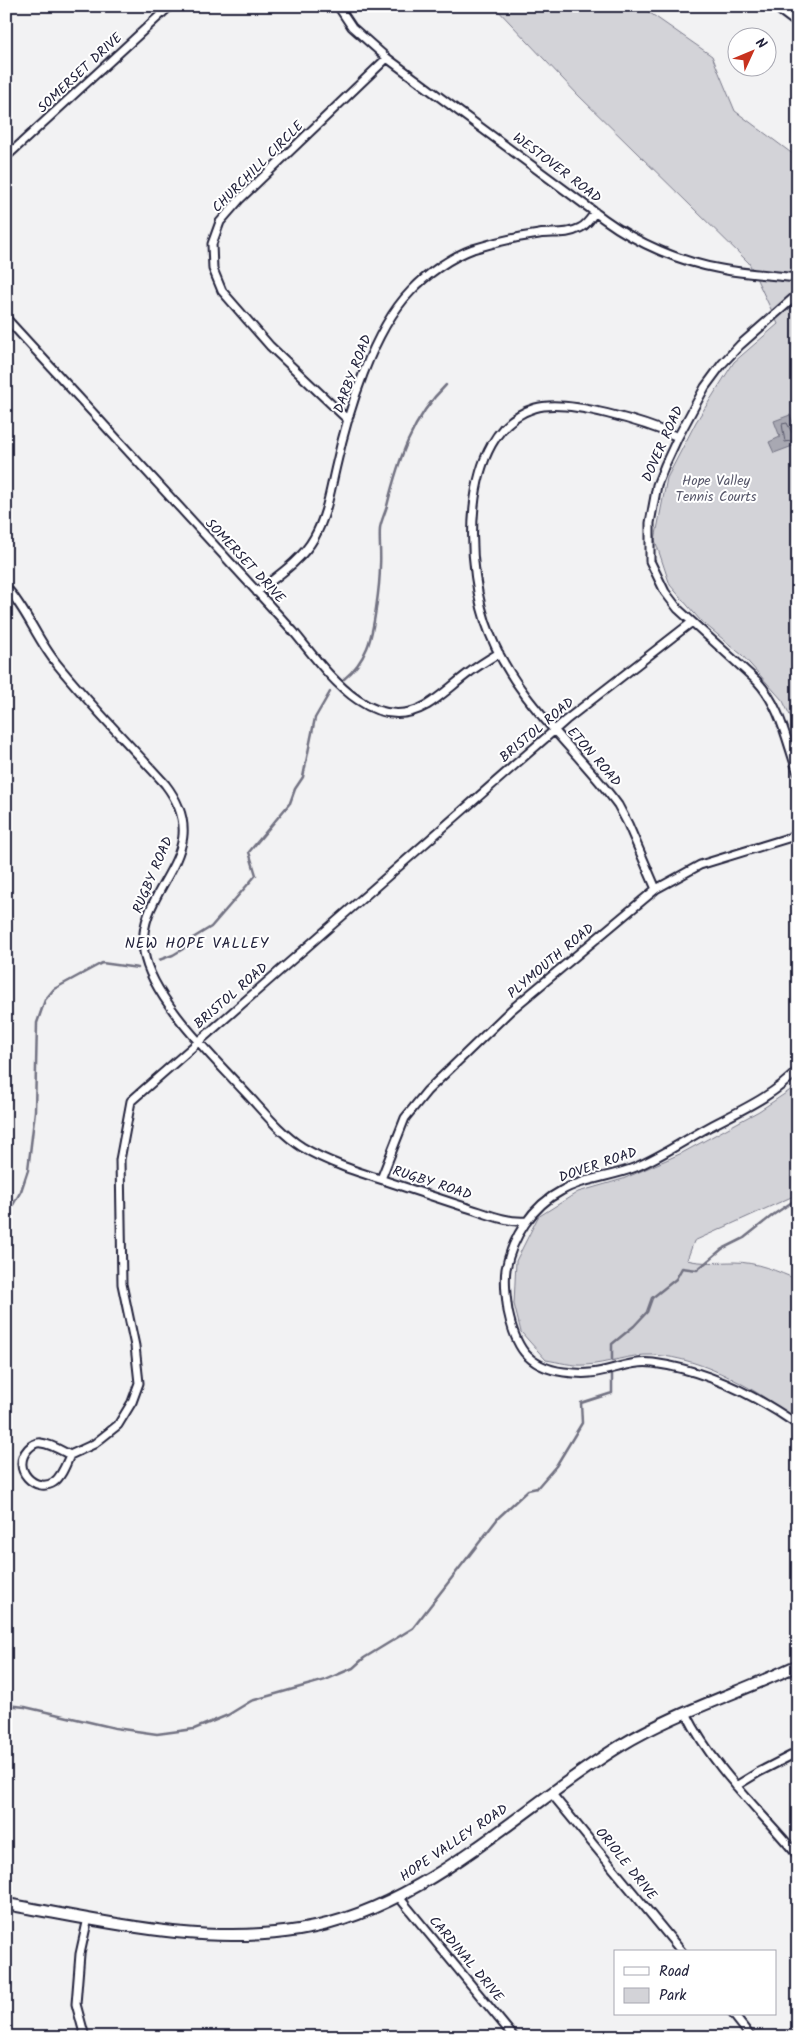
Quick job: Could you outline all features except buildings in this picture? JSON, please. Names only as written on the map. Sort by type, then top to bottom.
[{"type":"main road","name":"HOPE VALLEY ROAD","points":[[6,1904],[170,1933],[205,1936],[260,1936],[330,1923],[365,1911],[398,1896],[440,1872],[622,1745],[686,1712],[798,1665]]},
{"type":"street","name":"SOMERSET DRIVE","points":[[6,156],[170,6]]},
{"type":"street","name":"WESTOVER ROAD","points":[[338,6],[352,27],[387,58],[595,212],[636,239],[691,262],[720,269],[798,278]]},
{"type":"street","points":[[774,6],[798,24]]},
{"type":"street","name":"CHURCHILL CIRCLE","points":[[348,420],[270,346],[222,291],[213,269],[212,244],[220,222],[240,199],[387,58]]},
{"type":"street","name":"DARBY ROAD","points":[[257,592],[297,558],[314,538],[327,509],[348,420],[377,341],[393,313],[411,290],[460,255],[514,238],[542,233],[573,231],[587,223],[595,212]]},
{"type":"street","name":"DOVER ROAD","points":[[798,294],[751,334],[722,364],[705,387],[678,437],[657,485],[650,519],[649,552],[654,572],[665,592],[678,609],[768,693],[781,720],[798,773]]},
{"type":"street","name":"SOMERSET DRIVE","points":[[6,318],[343,688],[365,705],[381,711],[409,711],[426,706],[472,670],[499,653]]},
{"type":"street","name":"ETON ROAD","points":[[656,889],[618,805],[524,695],[499,653],[490,634],[479,596],[473,556],[473,533],[480,476],[489,449],[500,431],[513,418],[535,408],[567,405],[638,423],[678,437]]},
{"type":"street","name":"RUGBY ROAD","points":[[6,587],[23,609],[38,639],[56,664],[175,797],[184,825],[182,845],[151,910],[144,932],[143,943],[145,956],[153,979],[174,1010],[199,1041],[291,1139],[303,1148],[344,1167],[515,1222],[527,1221]]},
{"type":"street","name":"BRISTOL ROAD","points":[[70,1455],[78,1453],[94,1444],[118,1425],[132,1402],[139,1383],[135,1346],[122,1284],[120,1160],[131,1101],[555,730],[692,622]]},
{"type":"street","name":"PLYMOUTH ROAD","points":[[381,1179],[405,1118],[427,1091],[512,1010],[656,889],[700,865],[798,835]]},
{"type":"street","name":"DOVER ROAD","points":[[798,1070],[771,1094],[656,1158],[615,1174],[561,1190],[548,1199],[527,1221],[518,1238],[509,1257],[505,1284],[515,1338],[528,1356],[536,1363],[551,1369],[574,1373],[590,1373],[642,1362],[683,1369],[717,1380],[753,1396],[798,1425]]},
{"type":"street","points":[[41,1442],[70,1455],[60,1475],[55,1481],[47,1485],[37,1484],[30,1480],[23,1472],[20,1462],[24,1453],[32,1444],[41,1442]]},
{"type":"street","points":[[686,1712],[710,1754],[798,1856]]},
{"type":"street","points":[[736,1786],[798,1752]]},
{"type":"street","name":"ORIOLE DRIVE","points":[[551,1793],[680,1950]]},
{"type":"street","name":"CARDINAL DRIVE","points":[[398,1896],[513,2037]]},
{"type":"street","points":[[85,2037],[76,2004],[80,1954],[88,1918]]},
{"type":"street","points":[[735,2016],[752,2037]]},
{"type":"green space","name":"Hope Valley Tennis Courts","points":[[494,6],[640,6],[712,56],[735,111],[798,158],[798,732],[783,701],[742,655],[700,620],[670,585],[655,540],[667,478],[696,422],[734,362],[778,324],[749,263],[578,95]]},
{"type":"green space","points":[[798,1085],[798,1194],[694,1241],[687,1260],[742,1262],[759,1265],[798,1280],[798,1421],[748,1387],[711,1369],[672,1357],[644,1355],[580,1365],[546,1360],[521,1332],[514,1304],[516,1261],[538,1217],[578,1192],[623,1179],[682,1153],[759,1111]]},
{"type":"water","points":[[790,415],[798,435],[798,444],[774,453],[769,442],[780,437],[774,421]]},
{"type":"waterway","points":[[344,679],[360,661],[370,641],[379,584],[380,528],[396,473],[415,426],[434,398],[446,385]]},
{"type":"waterway","points":[[159,960],[183,949],[193,938],[211,927],[256,875],[249,852],[290,803],[295,789],[303,777],[315,718],[330,692]]},
{"type":"waterway","points":[[6,1217],[21,1191],[28,1170],[35,1111],[37,1023],[45,1000],[54,989],[102,963],[138,968]]},
{"type":"waterway","points":[[612,1361],[612,1344],[634,1326],[647,1312],[652,1298],[676,1279],[682,1268],[697,1270],[722,1249],[744,1238],[798,1198]]},
{"type":"waterway","points":[[6,1705],[25,1707],[115,1728],[157,1734],[194,1729],[228,1715],[251,1701],[325,1680],[353,1668],[364,1658],[413,1628],[499,1517],[528,1490],[537,1488],[556,1466],[582,1423],[581,1403],[612,1393],[612,1374]]},
{"type":"district","name":"NEW HOPE VALLEY","points":[[197,944]]}]
